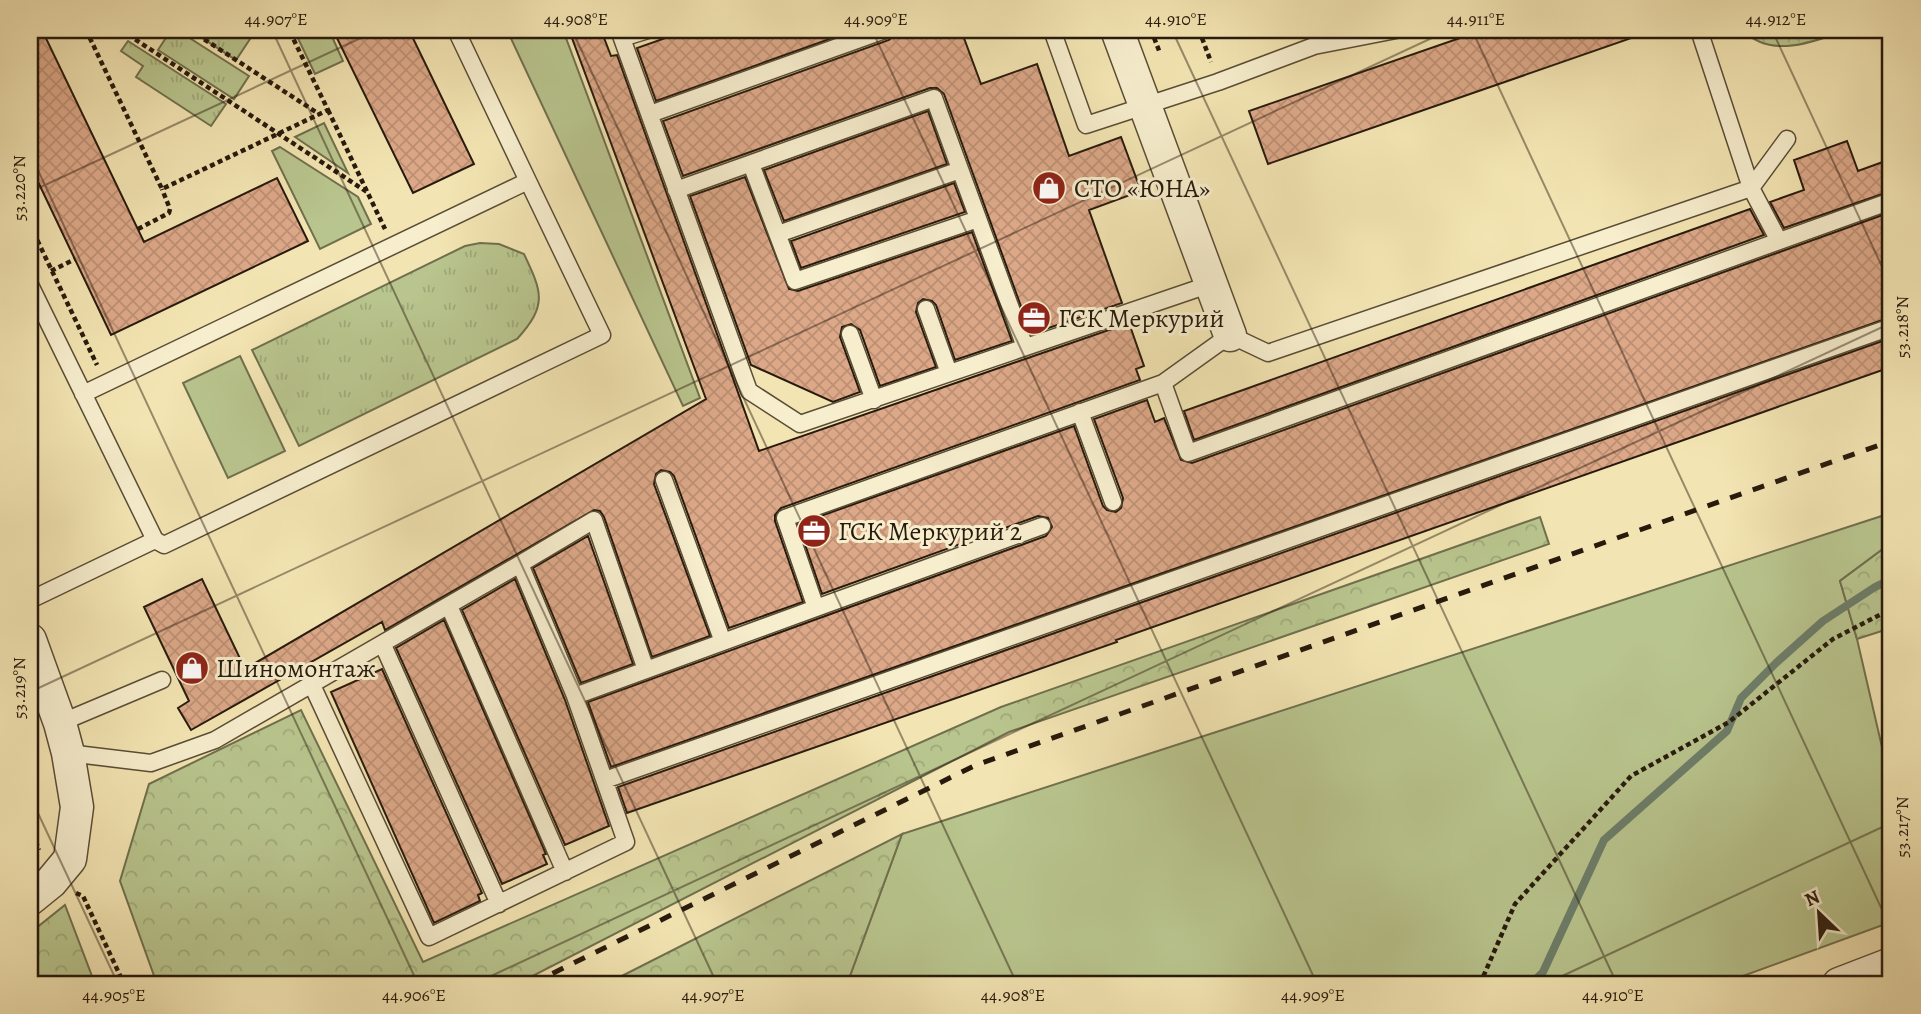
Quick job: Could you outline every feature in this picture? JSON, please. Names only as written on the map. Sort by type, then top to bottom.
[{"type":"street","points":[[1117,30],[1230,335]]},
{"type":"street","points":[[30,640],[64,738],[77,807],[50,880]]},
{"type":"street","points":[[1839,984],[1891,964]]},
{"type":"lane","points":[[35,280],[83,394],[155,540],[164,545],[602,335],[456,30]]},
{"type":"lane","points":[[648,30],[620,34],[749,391],[800,424],[1211,284]]},
{"type":"lane","points":[[650,114],[885,30]]},
{"type":"lane","points":[[1052,30],[1086,125],[1218,82],[1314,46],[1396,30]]},
{"type":"lane","points":[[1308,30],[1314,46]]},
{"type":"lane","points":[[1699,30],[1751,188],[1779,242]]},
{"type":"lane","points":[[676,190],[934,98],[1025,347]]},
{"type":"lane","points":[[816,608],[785,518],[1163,383],[1230,335],[1268,353],[1751,188],[1787,139]]},
{"type":"lane","points":[[751,164],[795,281],[978,219]]},
{"type":"lane","points":[[778,234],[960,170]]},
{"type":"lane","points":[[83,394],[528,181]]},
{"type":"lane","points":[[1163,383],[1188,453],[1891,201]]},
{"type":"lane","points":[[926,309],[949,373]]},
{"type":"lane","points":[[605,780],[1891,327]]},
{"type":"lane","points":[[850,334],[874,400]]},
{"type":"lane","points":[[1080,412],[1113,502]]},
{"type":"lane","points":[[664,480],[723,642]]},
{"type":"lane","points":[[64,738],[151,764],[215,740],[383,645],[594,520],[646,670]]},
{"type":"lane","points":[[575,696],[1042,526]]},
{"type":"lane","points":[[30,600],[155,540]]},
{"type":"lane","points":[[312,685],[429,937],[626,842],[575,696],[520,564]]},
{"type":"lane","points":[[449,606],[565,872]]},
{"type":"lane","points":[[383,645],[499,904]]},
{"type":"lane","points":[[64,738],[162,680]]},
{"type":"path","points":[[86,30],[170,209],[169,213],[138,229]]},
{"type":"path","points":[[121,30],[367,192]]},
{"type":"path","points":[[190,30],[319,114]]},
{"type":"path","points":[[289,30],[386,231],[397,223]]},
{"type":"path","points":[[1199,30],[1218,82]]},
{"type":"path","points":[[162,189],[328,110]]},
{"type":"path","points":[[30,225],[97,366],[109,360]]},
{"type":"path","points":[[35,280],[75,259]]},
{"type":"path","points":[[1480,984],[1515,904],[1631,776],[1729,722],[1833,639],[1891,609]]},
{"type":"path","points":[[50,880],[83,896],[124,984]]},
{"type":"green space","points":[[171,30],[177,30],[249,76],[234,99],[158,50]]},
{"type":"green space","points":[[190,30],[256,30],[236,60]]},
{"type":"green space","points":[[294,30],[329,30],[343,61],[315,74]]},
{"type":"green space","points":[[507,30],[563,30],[700,398],[683,406]]},
{"type":"green space","points":[[1742,30],[1848,30],[1807,43],[1780,46],[1754,39]]},
{"type":"green space","points":[[128,41],[226,104],[211,126],[136,77],[143,66],[121,51]]},
{"type":"green space","points":[[324,123],[348,173],[295,137]]},
{"type":"green space","points":[[280,147],[358,197],[371,224],[320,249],[272,151]]},
{"type":"green space","points":[[480,243],[499,244],[524,254],[535,279],[538,307],[534,317],[517,339],[299,446],[252,350],[465,246]]},
{"type":"green space","points":[[240,356],[285,451],[228,478],[183,383]]},
{"type":"green space","points":[[1891,513],[1891,543],[1840,581],[1857,639],[1891,786],[1891,922],[1721,984],[847,984],[902,834]]},
{"type":"green space","points":[[1540,517],[1549,544],[1009,732],[517,984],[157,984],[120,881],[149,784],[301,710],[423,962],[1001,707]]},
{"type":"green space","points":[[1891,543],[1891,628],[1857,639],[1840,581]]},
{"type":"green space","points":[[902,834],[847,984],[606,984]]},
{"type":"green space","points":[[65,905],[95,984],[30,984],[30,933]]},
{"type":"building","points":[[30,30],[42,30],[144,242],[277,178],[308,241],[111,335],[30,165]]},
{"type":"building","points":[[333,30],[409,30],[474,164],[413,193]]},
{"type":"building","points":[[569,30],[601,30],[611,56],[617,55],[759,451],[1129,323],[1144,366],[1136,369],[1140,380],[781,508],[775,515],[775,521],[803,602],[729,628],[674,476],[661,470],[656,474],[654,484],[710,636],[652,657],[604,517],[600,511],[594,510],[385,630],[382,622],[191,730],[178,708],[189,701],[144,607],[202,579],[245,669],[706,399]]},
{"type":"building","points":[[688,30],[855,30],[656,101],[637,48]]},
{"type":"building","points":[[895,30],[961,30],[981,84],[1037,64],[1069,156],[1121,137],[1141,191],[1089,210],[1122,303],[1031,334],[944,94],[937,88],[930,88],[683,176],[663,121],[889,40]]},
{"type":"building","points":[[1483,30],[1645,30],[1646,33],[1268,164],[1249,111]]},
{"type":"building","points":[[928,111],[947,164],[784,221],[764,170]]},
{"type":"building","points":[[1847,141],[1858,171],[1891,159],[1891,191],[1784,228],[1770,202],[1804,190],[1794,160]]},
{"type":"building","points":[[745,177],[789,289],[798,291],[972,232],[1012,341],[955,360],[936,305],[923,299],[918,303],[916,312],[936,367],[880,386],[860,330],[851,324],[842,327],[840,337],[860,392],[833,402],[751,365],[690,196]]},
{"type":"building","points":[[954,183],[965,212],[801,268],[791,241]]},
{"type":"building","points":[[1750,209],[1764,235],[1194,440],[1184,411]]},
{"type":"building","points":[[1891,212],[1891,317],[611,767],[588,702],[1046,536],[1052,527],[1048,518],[1038,516],[822,594],[798,524],[1074,426],[1103,506],[1116,512],[1121,508],[1123,498],[1094,419],[1147,400],[1155,422],[1164,418],[1181,460],[1192,463]]},
{"type":"building","points":[[1891,338],[1891,367],[627,813],[618,787]]},
{"type":"building","points":[[588,536],[633,664],[581,683],[533,568]]},
{"type":"building","points":[[515,579],[565,700],[609,826],[565,845],[462,610]]},
{"type":"building","points":[[444,620],[546,854],[543,855],[547,864],[502,884],[396,648]]},
{"type":"building","points":[[382,669],[482,893],[478,895],[480,901],[434,923],[331,692]]},
{"type":"waterway","points":[[1531,984],[1543,972],[1604,840],[1727,731],[1741,698],[1776,663],[1823,621],[1891,579]]},
{"type":"railway","points":[[531,984],[976,765],[1891,441]]},
{"type":"place","name":"СТО «ЮНА»","points":[[1049,188]]},
{"type":"place","name":"ГСК Меркурий","points":[[1034,318]]},
{"type":"place","name":"ГСК Меркурий 2","points":[[814,531]]},
{"type":"place","name":"Шиномонтаж","points":[[192,668]]}]
